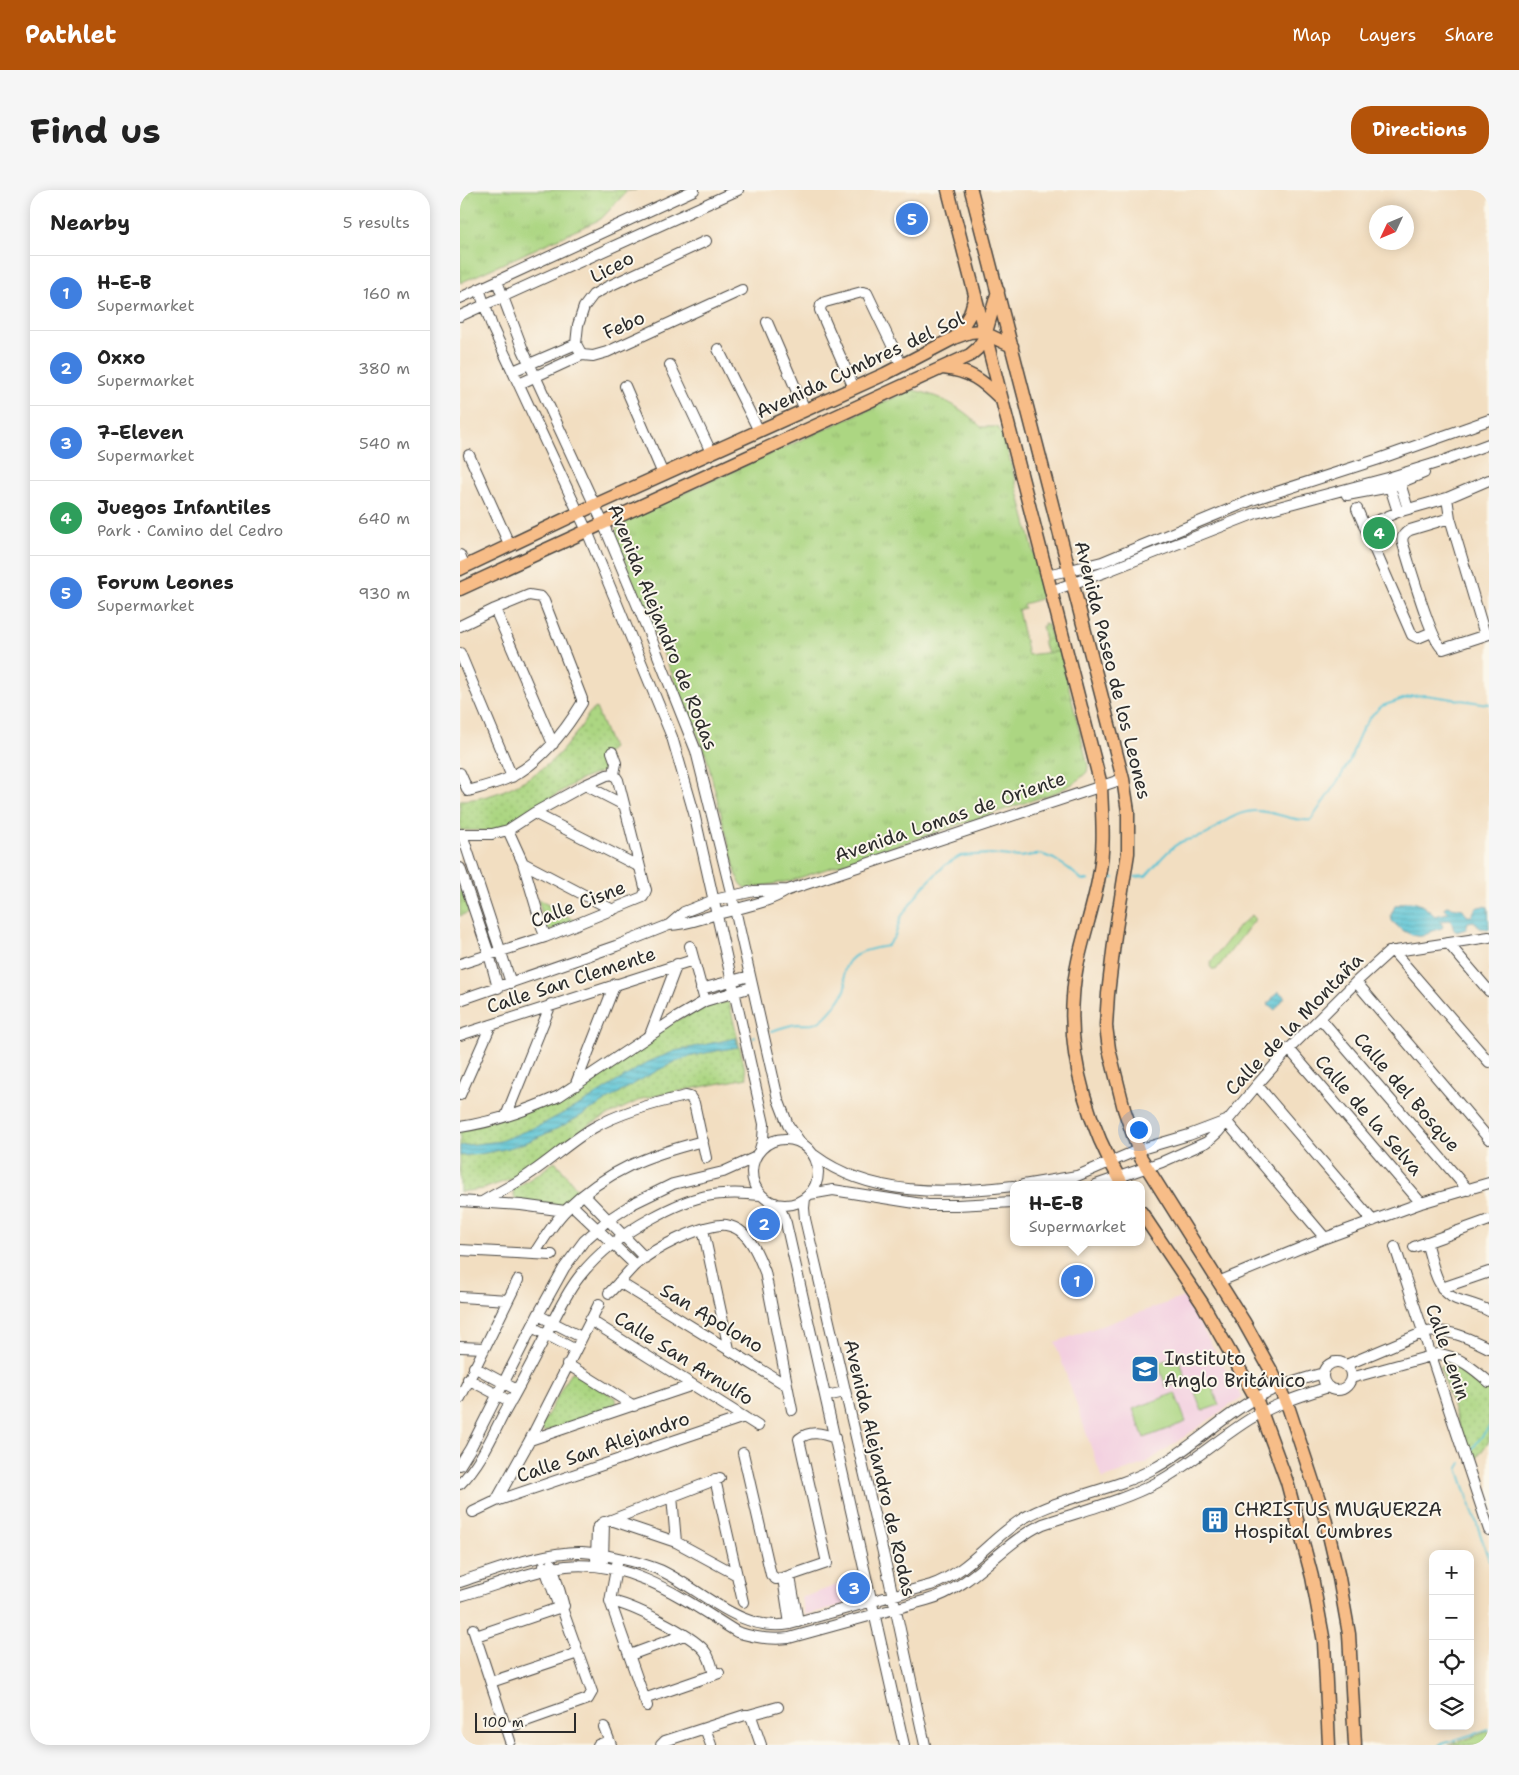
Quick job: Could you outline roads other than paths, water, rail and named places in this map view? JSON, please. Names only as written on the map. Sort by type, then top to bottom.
[{"type":"main road","points":[[948,190],[1101,785],[1104,843],[1093,907],[1083,938],[1074,986],[1072,1030],[1075,1061],[1081,1086],[1104,1148],[1121,1181]]},
{"type":"main road","name":"Avenida Paseo de los Leones","points":[[971,190],[1124,778],[1128,811],[1128,853],[1115,935],[1106,1026],[1109,1049],[1122,1101],[1138,1150],[1146,1167],[1244,1322],[1279,1386],[1285,1401],[1325,1518],[1339,1578],[1349,1634],[1355,1745]]},
{"type":"main road","points":[[986,333],[998,291]]},
{"type":"main road","points":[[956,337],[966,322],[973,306],[975,295]]},
{"type":"main road","name":"Avenida Cumbres del Sol","points":[[460,589],[970,355],[982,343],[986,333],[974,331],[956,337],[902,366],[595,505],[463,568]]},
{"type":"main road","points":[[986,333],[1012,346]]},
{"type":"main road","points":[[943,368],[976,377],[1001,399]]},
{"type":"main road","points":[[1145,1218],[1202,1303],[1256,1398],[1287,1482],[1312,1578],[1324,1642],[1329,1745]]},
{"type":"street","points":[[460,298],[694,190]]},
{"type":"street","points":[[460,316],[738,190]]},
{"type":"street","name":"Liceo","points":[[576,344],[578,325],[584,307],[593,295],[607,286],[706,241]]},
{"type":"street","name":"Avenida Alejandro de Rodas","points":[[497,281],[535,377],[603,523],[689,730],[704,780],[732,896],[778,1099],[788,1125],[800,1142]]},
{"type":"street","name":"Avenida Alejandro de Rodas","points":[[480,289],[483,304],[586,531],[672,738],[694,813],[764,1124],[763,1139],[757,1154]]},
{"type":"street","name":"Febo","points":[[519,384],[582,355],[593,356],[606,352],[742,290]]},
{"type":"street","points":[[854,388],[820,310],[823,303],[862,292],[867,293],[902,366]]},
{"type":"street","points":[[766,322],[805,410]]},
{"type":"street","points":[[512,371],[576,344],[582,355]]},
{"type":"street","points":[[718,349],[759,431]]},
{"type":"street","points":[[670,365],[711,452]]},
{"type":"street","points":[[625,386],[663,474]]},
{"type":"street","points":[[1050,591],[1074,584],[1103,567],[1252,500],[1488,423]]},
{"type":"street","points":[[1046,575],[1070,570],[1103,567],[1256,513],[1388,478],[1489,444]]},
{"type":"street","points":[[469,455],[510,546]]},
{"type":"street","points":[[1327,493],[1340,496],[1390,487],[1434,469],[1443,461]]},
{"type":"street","points":[[1364,526],[1403,510],[1447,498],[1489,480]]},
{"type":"street","points":[[1400,483],[1403,510]]},
{"type":"street","points":[[1390,487],[1403,510]]},
{"type":"street","points":[[1447,498],[1450,518],[1487,634],[1448,649],[1441,648],[1432,632],[1402,538],[1410,530],[1450,518]]},
{"type":"street","points":[[1252,500],[1256,513]]},
{"type":"street","points":[[1357,509],[1412,635],[1418,638],[1432,632]]},
{"type":"street","points":[[460,555],[463,568]]},
{"type":"street","points":[[460,626],[529,595],[541,597],[582,698],[582,703],[553,744],[539,758],[512,776],[464,792],[460,773]]},
{"type":"street","points":[[495,609],[553,744]]},
{"type":"street","points":[[633,641],[649,633]]},
{"type":"street","points":[[460,653],[512,776]]},
{"type":"street","points":[[672,738],[689,730]]},
{"type":"street","name":"Calle Cisne","points":[[460,964],[545,937],[640,899],[645,894],[646,890],[618,780],[614,774],[616,763],[612,752]]},
{"type":"street","points":[[498,988],[494,953],[461,834],[492,834],[508,830],[534,812],[585,785],[614,774]]},
{"type":"street","name":"Avenida Lomas de Oriente","points":[[669,924],[686,924],[761,903],[779,896],[788,890],[1124,778]]},
{"type":"street","points":[[585,785],[624,805]]},
{"type":"street","points":[[534,812],[640,867]]},
{"type":"street","points":[[508,830],[523,863],[545,937]]},
{"type":"street","points":[[523,863],[612,910]]},
{"type":"street","points":[[460,868],[494,953],[511,983]]},
{"type":"street","name":"Avenida Lomas de Oriente","points":[[460,1000],[616,946],[669,924],[684,912],[714,900],[764,890],[788,890]]},
{"type":"street","points":[[1391,951],[1489,937]]},
{"type":"street","points":[[1448,943],[1489,991]]},
{"type":"street","points":[[690,946],[705,1001]]},
{"type":"street","points":[[1391,951],[1489,1062]]},
{"type":"street","name":"Calle de la Montaña","points":[[1121,1181],[1146,1167],[1200,1146],[1218,1132],[1257,1085],[1320,1018],[1391,951]]},
{"type":"street","name":"Calle San Clemente","points":[[460,1035],[551,1004],[693,960]]},
{"type":"street","points":[[650,1035],[677,964]]},
{"type":"street","points":[[701,989],[750,976]]},
{"type":"street","points":[[1356,982],[1489,1139]]},
{"type":"street","points":[[574,1086],[615,984]]},
{"type":"street","points":[[460,1127],[506,1116],[544,1103],[574,1086],[676,1018],[705,1001],[752,987]]},
{"type":"street","points":[[506,1116],[551,1004]]},
{"type":"street","name":"Calle del Bosque","points":[[1320,1018],[1468,1190]]},
{"type":"street","points":[[460,1095],[491,1025]]},
{"type":"street","name":"Calle de la Selva","points":[[1290,1050],[1421,1203]]},
{"type":"street","points":[[1257,1085],[1373,1221]]},
{"type":"street","points":[[482,1202],[532,1172],[594,1128],[656,1103],[690,1097],[694,1103],[706,1158]]},
{"type":"street","points":[[1047,1181],[1077,1176],[1112,1163],[1138,1150],[1189,1135],[1226,1121],[1325,1238]]},
{"type":"street","points":[[460,1465],[538,1315],[572,1256],[597,1228],[634,1203],[673,1184],[723,1172],[757,1154],[765,1144],[778,1139],[786,1138],[800,1142],[814,1155],[817,1162],[818,1176],[814,1189],[794,1204],[781,1205],[774,1203],[761,1195],[755,1186],[752,1175],[757,1154]]},
{"type":"street","points":[[534,1254],[569,1208],[610,1176],[653,1155],[703,1142]]},
{"type":"street","points":[[814,1155],[834,1169],[846,1174],[878,1184],[902,1188],[937,1190],[988,1189],[1010,1186]]},
{"type":"street","points":[[1218,1282],[1325,1238],[1421,1203],[1489,1183]]},
{"type":"street","points":[[900,1202],[902,1188]]},
{"type":"street","points":[[807,1196],[833,1190],[928,1205],[1010,1202]]},
{"type":"street","points":[[460,1484],[478,1462],[552,1322],[579,1278],[600,1255],[636,1227],[691,1199],[731,1192],[761,1195]]},
{"type":"street","points":[[584,1195],[644,1258]]},
{"type":"street","name":"Avenida Alejandro de Rodas","points":[[807,1196],[805,1219],[925,1745]]},
{"type":"street","points":[[460,1201],[569,1208],[597,1228],[635,1265]]},
{"type":"street","name":"Avenida Alejandro de Rodas","points":[[774,1203],[782,1213],[786,1223],[904,1745]]},
{"type":"street","points":[[1414,1247],[1489,1220]]},
{"type":"street","points":[[609,1293],[644,1258],[686,1234],[723,1224],[739,1230],[758,1254],[765,1272],[792,1410]]},
{"type":"street","points":[[703,1229],[729,1349]]},
{"type":"street","points":[[1426,1242],[1442,1288],[1449,1296],[1489,1310]]},
{"type":"street","name":"Calle Lenin","points":[[1395,1248],[1489,1530]]},
{"type":"street","points":[[460,1250],[552,1255]]},
{"type":"street","points":[[1442,1288],[1489,1272]]},
{"type":"street","points":[[460,1398],[518,1280]]},
{"type":"street","name":"San Apolono","points":[[619,1282],[786,1385]]},
{"type":"street","points":[[460,1298],[508,1300]]},
{"type":"street","points":[[496,1501],[530,1440],[574,1349],[599,1304]]},
{"type":"street","points":[[538,1315],[581,1337]]},
{"type":"street","name":"Calle San Arnulfo","points":[[590,1320],[758,1426]]},
{"type":"street","points":[[532,1327],[574,1349]]},
{"type":"street","points":[[1346,1365],[1351,1378],[1346,1387],[1332,1389],[1328,1387],[1324,1381],[1323,1373],[1328,1365],[1337,1362],[1346,1365],[1422,1333],[1442,1331],[1455,1333],[1489,1348]]},
{"type":"street","points":[[460,1347],[484,1348]]},
{"type":"street","points":[[1351,1378],[1430,1355],[1447,1355],[1470,1366],[1489,1382]]},
{"type":"street","points":[[567,1364],[634,1406]]},
{"type":"street","points":[[474,1367],[517,1390]]},
{"type":"street","points":[[1323,1373],[1279,1386],[1256,1398],[1153,1469],[1124,1482],[1034,1514],[1004,1532],[947,1579],[794,1623],[770,1626],[760,1625],[743,1619],[658,1570],[622,1559],[581,1552],[524,1561],[462,1581],[464,1595],[519,1577],[567,1566],[599,1567],[619,1571],[661,1586],[737,1632],[767,1639],[789,1638],[940,1597],[958,1587],[1020,1536],[1043,1524],[1132,1494],[1158,1482],[1178,1471],[1218,1441],[1262,1412],[1285,1401],[1328,1387]]},
{"type":"street","points":[[468,1379],[511,1402]]},
{"type":"street","points":[[530,1440],[693,1385]]},
{"type":"street","points":[[826,1396],[845,1392]]},
{"type":"street","name":"Calle San Alejandro","points":[[473,1512],[496,1501],[744,1417]]},
{"type":"street","points":[[743,1453],[771,1575],[776,1579],[786,1578],[827,1563],[799,1439],[805,1434],[824,1433],[835,1438]]},
{"type":"street","points":[[608,1521],[717,1479],[743,1602]]},
{"type":"street","points":[[672,1496],[676,1542]]},
{"type":"street","points":[[608,1521],[676,1542],[737,1575]]},
{"type":"street","points":[[599,1567],[608,1521]]},
{"type":"street","points":[[506,1728],[590,1697],[592,1692],[546,1557]]},
{"type":"street","points":[[613,1603],[645,1613],[684,1635],[705,1651],[718,1674],[646,1702],[613,1603],[622,1559]]},
{"type":"street","points":[[786,1578],[794,1623]]},
{"type":"street","points":[[510,1740],[474,1633],[562,1608]]},
{"type":"street","points":[[737,1632],[743,1619]]},
{"type":"street","points":[[630,1655],[684,1635]]},
{"type":"street","points":[[491,1682],[578,1653]]},
{"type":"street","points":[[662,1743],[746,1715],[778,1707]]},
{"type":"street","points":[[749,1715],[762,1745]]},
{"type":"street","points":[[598,1745],[610,1743],[604,1727]]},
{"type":"street","points":[[705,1728],[711,1745]]},
{"type":"water","points":[[1405,902],[1425,907],[1435,916],[1448,913],[1444,908],[1446,906],[1463,909],[1467,916],[1472,916],[1478,907],[1488,907],[1489,929],[1480,928],[1474,921],[1468,922],[1466,929],[1457,932],[1454,930],[1451,920],[1440,921],[1443,926],[1442,928],[1422,936],[1410,934],[1392,921],[1391,915],[1395,906]]},
{"type":"water","points":[[1278,991],[1285,997],[1275,1010],[1268,1004]]},
{"type":"water","points":[[736,1038],[738,1047],[675,1062],[575,1119],[522,1144],[502,1150],[460,1156],[460,1146],[500,1141],[541,1125],[586,1101],[648,1062],[675,1051]]},
{"type":"waterway","points":[[1135,877],[1146,876],[1178,844],[1206,835],[1241,813],[1261,811],[1311,820],[1341,776],[1351,758],[1362,729],[1373,714],[1382,706],[1412,696],[1425,695],[1489,704]]},
{"type":"waterway","points":[[771,1031],[797,1024],[814,1024],[823,1019],[845,991],[844,972],[850,960],[861,953],[887,946],[895,936],[901,917],[922,888],[945,865],[960,856],[990,854],[1020,857],[1041,854],[1054,859],[1082,880],[1088,880]]},
{"type":"waterway","points":[[1109,878],[1114,878]]},
{"type":"waterway","points":[[1469,1453],[1489,1427]]},
{"type":"waterway","points":[[1461,1463],[1458,1468],[1489,1560]]},
{"type":"waterway","points":[[1439,1745],[1489,1729]]},
{"type":"place","name":"Forum Leones","points":[[912,219]]},
{"type":"place","name":"Juegos Infantiles","points":[[1379,533]]},
{"type":"place","name":"Oxxo","points":[[764,1224]]},
{"type":"place","name":"H-E-B","points":[[1077,1281]]},
{"type":"place","name":"Instituto Anglo Británico","points":[[1145,1369]]},
{"type":"place","name":"CHRISTUS MUGUERZA Hospital Cumbres","points":[[1215,1520]]},
{"type":"place","name":"7-Eleven","points":[[854,1588]]}]
